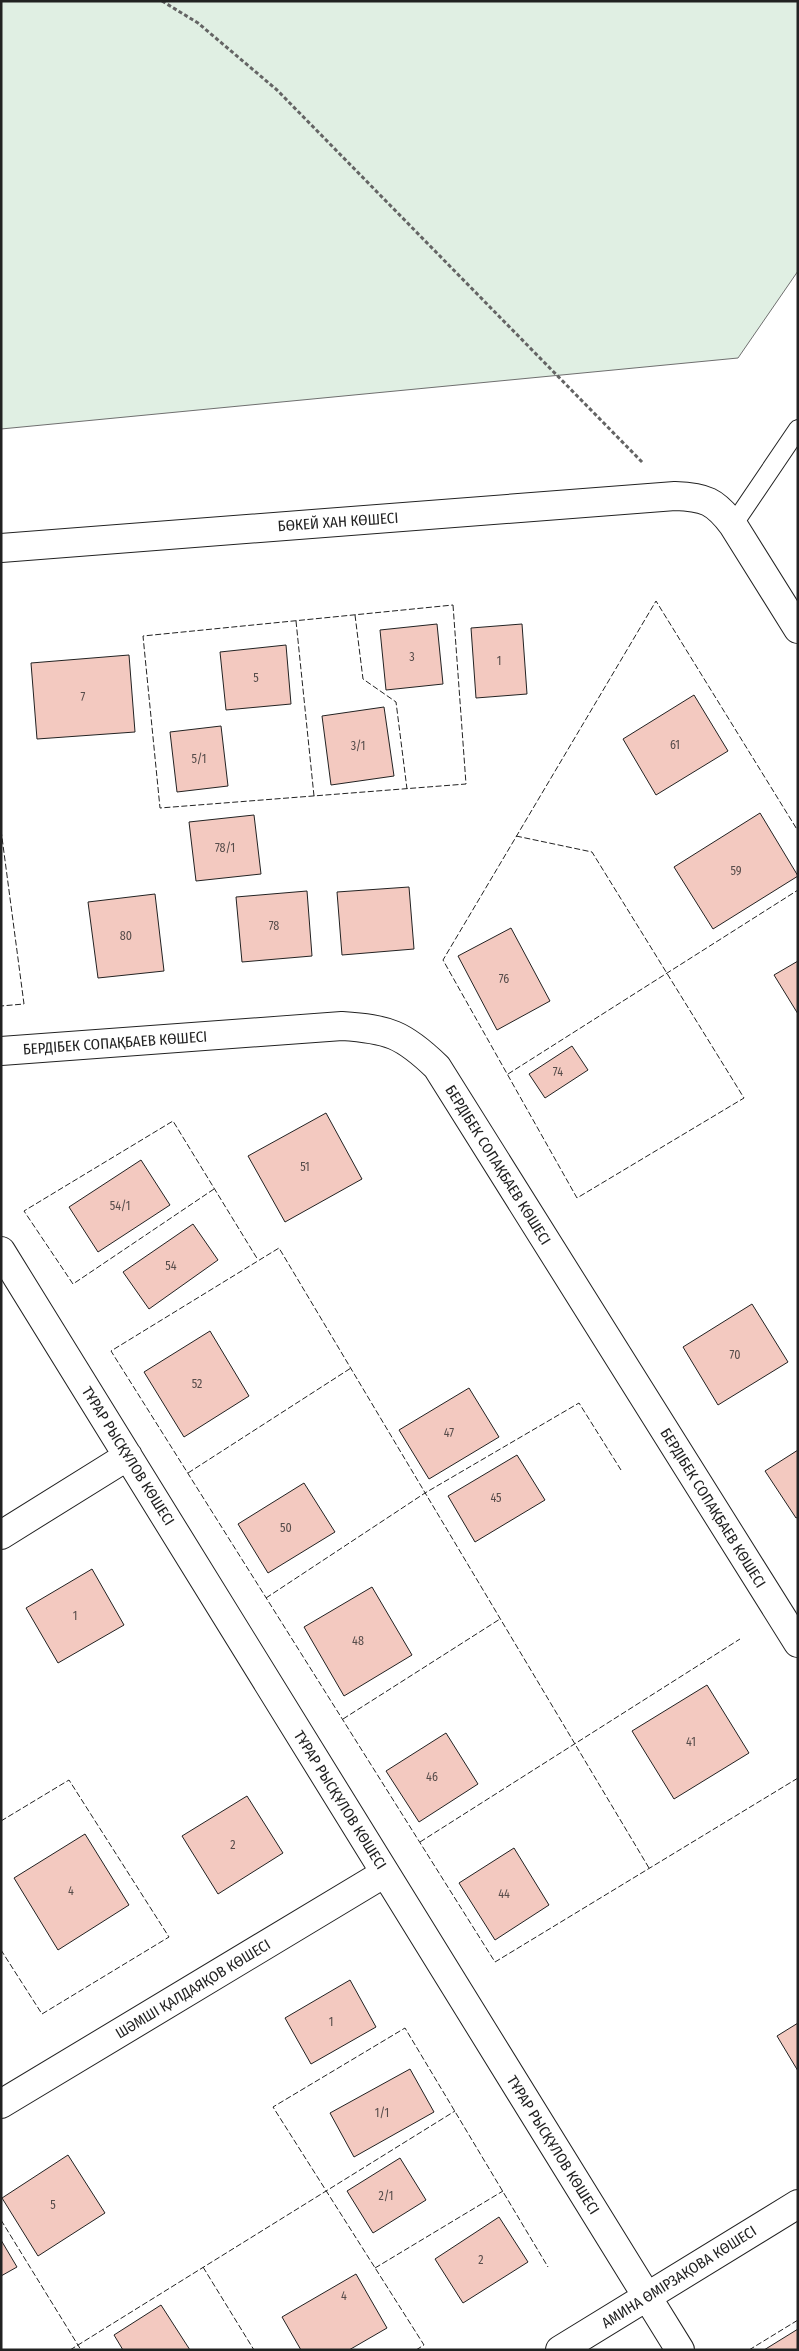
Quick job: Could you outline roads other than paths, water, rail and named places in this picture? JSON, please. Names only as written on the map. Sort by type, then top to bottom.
[{"type":"street","name":"БӨКЕЙ ХАН КӨШЕСІ","points":[[1,548],[675,496],[709,500],[721,509],[798,629]]},
{"type":"street","name":"БЕРДІБЕК СОПАҚБАЕВ КӨШЕСІ","points":[[1,1052],[342,1026],[373,1028],[392,1033],[414,1045],[436,1068],[798,1642]]},
{"type":"street","name":"ТҰРАР РЫСҚҰЛОВ КӨШЕСІ","points":[[1,1251],[680,2350]]},
{"type":"street","points":[[1,1535],[128,1456]]},
{"type":"street","name":"ШӘМШІ ҚАЛДАЯҚОВ КӨШЕСІ","points":[[1,2104],[385,1873]]},
{"type":"street","name":"АМИНА ӨМІРЗАҚОВА КӨШЕСІ","points":[[560,2350],[798,2204]]},
{"type":"lane","points":[[733,525],[798,429]]}]
